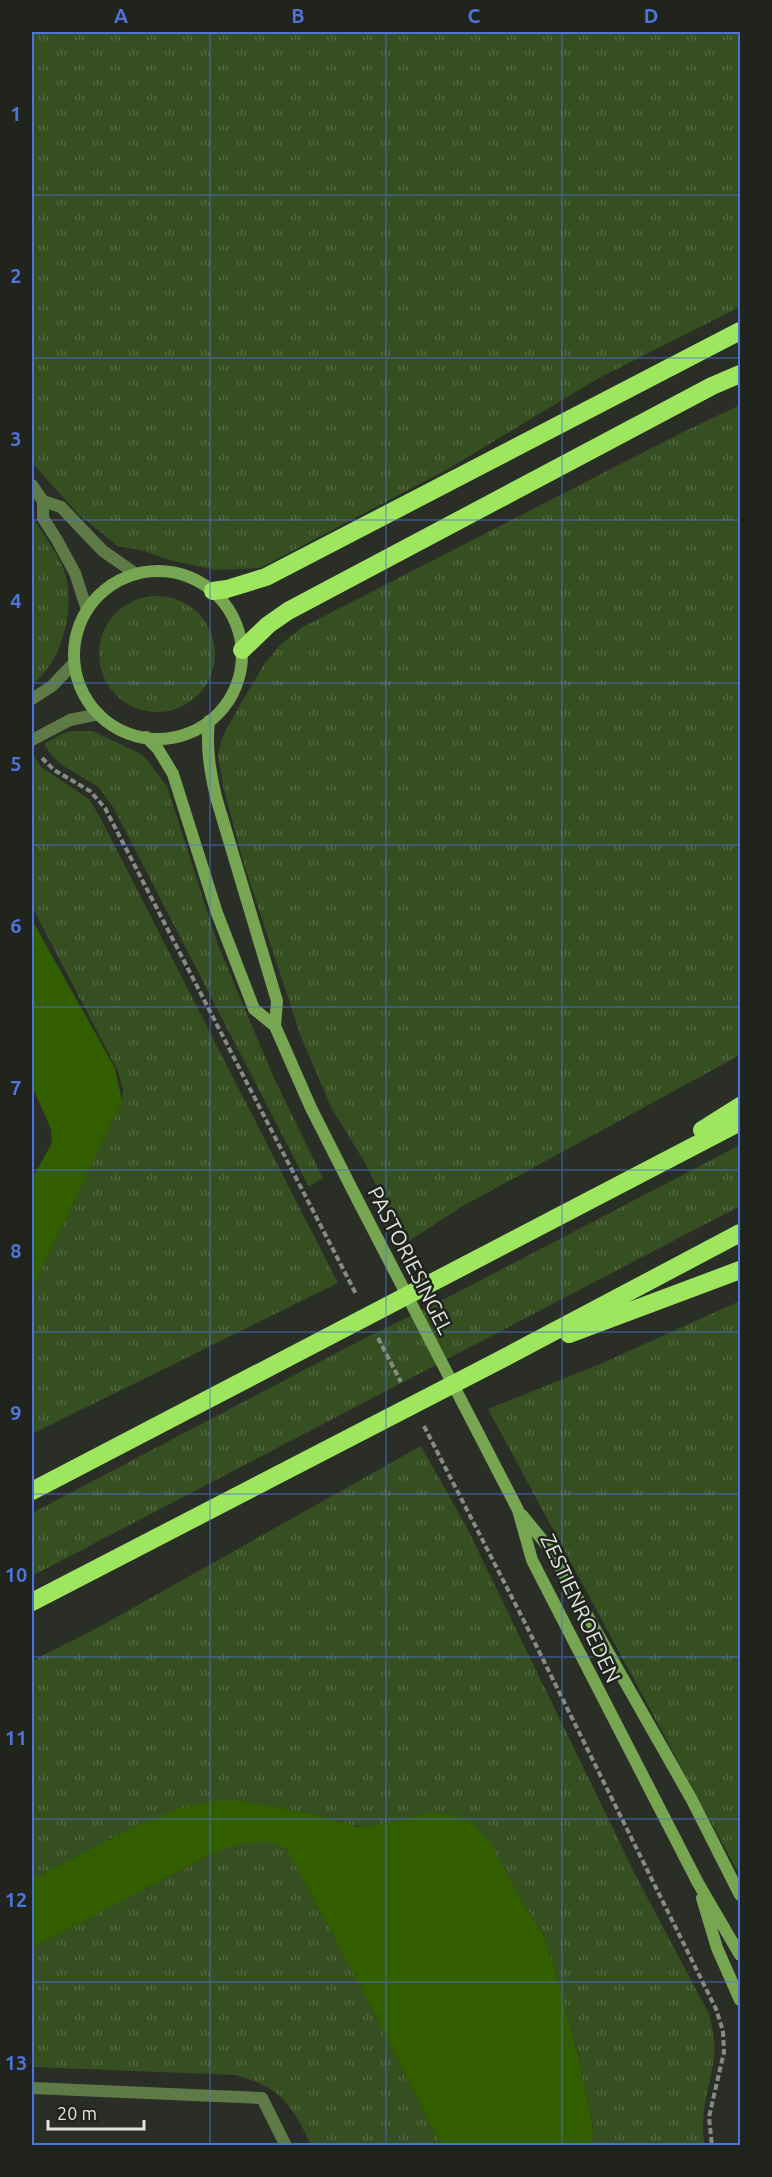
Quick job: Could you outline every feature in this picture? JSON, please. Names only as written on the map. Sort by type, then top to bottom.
[{"type":"highway","points":[[213,591],[266,577],[741,331]]},
{"type":"highway","points":[[242,650],[288,611],[692,397],[741,374]]},
{"type":"highway","points":[[586,1203],[741,1106]]},
{"type":"highway","points":[[32,1491],[741,1122]]},
{"type":"highway","points":[[32,1602],[741,1233]]},
{"type":"highway","points":[[500,1360],[741,1270]]},
{"type":"main road","points":[[160,571],[192,578],[213,591],[233,617],[242,650],[241,668],[236,686],[222,709],[199,728],[168,738],[146,738],[120,729],[99,714],[82,691],[74,663],[74,647],[77,631],[87,610],[108,587],[136,573],[160,571]]},
{"type":"main road","name":"PASTORIESINGEL","points":[[209,721],[207,747],[210,770],[277,1001],[275,1026]]},
{"type":"main road","name":"PASTORIESINGEL","points":[[146,738],[158,749],[173,774],[217,913],[254,1009],[275,1026],[311,1107],[354,1193],[518,1509]]},
{"type":"main road","name":"ZESTIENROEDEN","points":[[518,1509],[532,1560],[698,1882],[741,1955]]},
{"type":"main road","name":"ZESTIENROEDEN","points":[[518,1509],[549,1548],[692,1800],[741,1895]]},
{"type":"main road","points":[[698,1882],[717,1948],[741,2000]]},
{"type":"street","points":[[32,485],[43,501],[43,519],[80,583],[87,610]]},
{"type":"street","points":[[43,501],[61,507],[103,551],[136,573]]},
{"type":"street","points":[[32,699],[52,686],[74,663]]},
{"type":"street","points":[[32,740],[70,720],[99,714]]},
{"type":"street","points":[[32,2088],[262,2098],[286,2145]]},
{"type":"path","points":[[40,755],[54,770],[90,790],[105,808],[357,1298]]},
{"type":"path","points":[[374,1329],[406,1392]]},
{"type":"path","points":[[422,1424],[524,1621],[716,2010],[723,2031],[724,2052],[709,2117],[712,2145]]},
{"type":"green space","points":[[32,32],[740,32],[740,307],[597,379],[448,469],[260,568],[216,570],[118,546],[79,515],[32,463]]},
{"type":"green space","points":[[740,405],[740,1055],[461,1207],[406,1243],[364,1161],[332,1109],[301,1037],[243,861],[224,790],[218,755],[222,738],[265,663],[280,645],[301,628]]},
{"type":"green space","points":[[32,516],[61,563],[69,595],[65,629],[60,645],[53,661],[32,685]]},
{"type":"green space","points":[[157,596],[179,600],[198,613],[211,632],[215,654],[211,676],[198,695],[179,708],[157,712],[135,708],[116,695],[103,676],[99,654],[103,632],[116,613],[135,600]]},
{"type":"green space","points":[[72,731],[93,731],[143,755],[167,786],[218,945],[274,1078],[323,1178],[309,1187],[113,807],[98,787],[62,765],[44,744],[61,734]]},
{"type":"green space","points":[[32,753],[41,767],[89,799],[100,817],[338,1283],[32,1434],[32,1290],[122,1101],[123,1090],[118,1071],[32,907]]},
{"type":"green space","points":[[740,1145],[740,1206],[32,1576],[32,1513]]},
{"type":"green space","points":[[740,1301],[740,1876],[488,1409],[600,1364]]},
{"type":"green space","points":[[421,1446],[466,1526],[637,1878],[709,2014],[714,2051],[704,2112],[705,2145],[592,2145],[593,2129],[579,2060],[543,1934],[515,1890],[389,1823],[359,1827],[308,1813],[244,1801],[136,1826],[32,1879],[32,1661],[97,1628]]},
{"type":"green space","points":[[245,1842],[273,1842],[287,1850],[355,1976],[441,2145],[311,2145],[296,2117],[282,2098],[267,2087],[237,2075],[32,2067],[32,1948],[212,1854]]},
{"type":"shaded area","points":[[32,920],[115,1068],[122,1101],[32,1290],[32,1178],[52,1143],[51,1129],[32,1086]]},
{"type":"shaded area","points":[[211,1801],[244,1801],[308,1813],[358,1827],[389,1823],[432,1812],[471,1822],[491,1844],[515,1890],[543,1934],[579,2060],[593,2129],[592,2145],[441,2145],[355,1976],[287,1850],[273,1842],[245,1842],[212,1854],[32,1948],[32,1879],[136,1826],[174,1810]]}]
